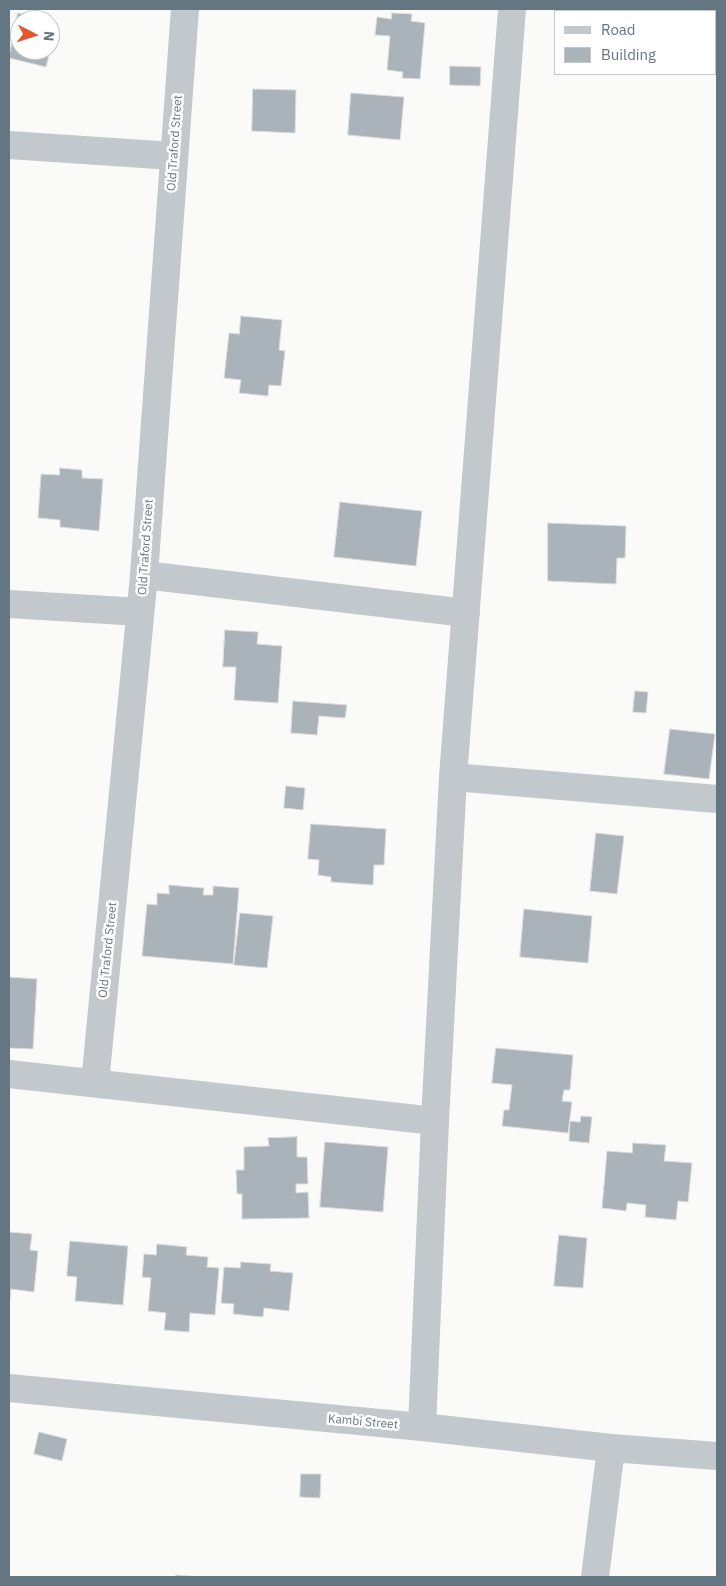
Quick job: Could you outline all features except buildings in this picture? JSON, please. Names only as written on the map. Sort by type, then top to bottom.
[{"type":"street","name":"Old Traford Street","points":[[95,1083],[144,575],[185,9]]},
{"type":"street","points":[[422,1427],[434,1121],[453,777],[512,9]]},
{"type":"street","points":[[9,144],[173,156]]},
{"type":"street","points":[[144,575],[466,612]]},
{"type":"street","points":[[9,604],[140,612]]},
{"type":"street","points":[[453,777],[717,799]]},
{"type":"street","points":[[9,1074],[434,1121]]},
{"type":"street","name":"Kambi Street","points":[[9,1388],[422,1427],[611,1448],[717,1456]]},
{"type":"street","points":[[595,1577],[611,1448]]}]
